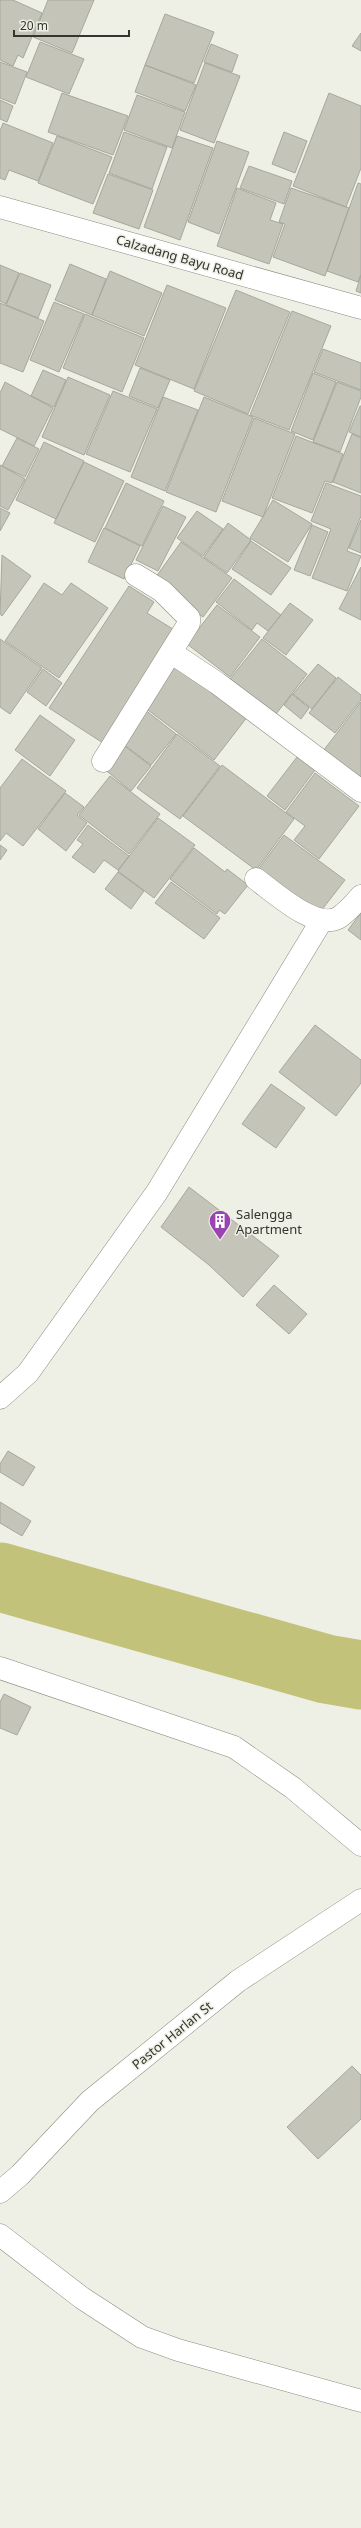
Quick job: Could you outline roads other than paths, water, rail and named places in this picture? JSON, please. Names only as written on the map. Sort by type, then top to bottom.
[{"type":"street","name":"Calzadang Bayu Road","points":[[0,207],[361,308]]},
{"type":"street","points":[[103,761],[190,624],[190,618],[162,591],[136,575]]},
{"type":"street","points":[[172,653],[217,683],[361,791]]},
{"type":"street","points":[[256,879],[306,915],[322,920],[338,918],[361,896]]},
{"type":"street","points":[[0,1398],[28,1373],[157,1192],[322,920]]},
{"type":"street","points":[[0,1668],[234,1747],[293,1788],[361,1845]]},
{"type":"street","name":"Pastor Harlan St","points":[[0,2192],[20,2175],[90,2101],[238,1981],[361,1900]]},
{"type":"street","points":[[0,2235],[82,2298],[142,2337],[178,2350],[361,2401]]},
{"type":"waterway","points":[[0,1577],[326,1669],[361,1675]]},
{"type":"place","name":"Salengga Apartment","points":[[220,1240]]}]
